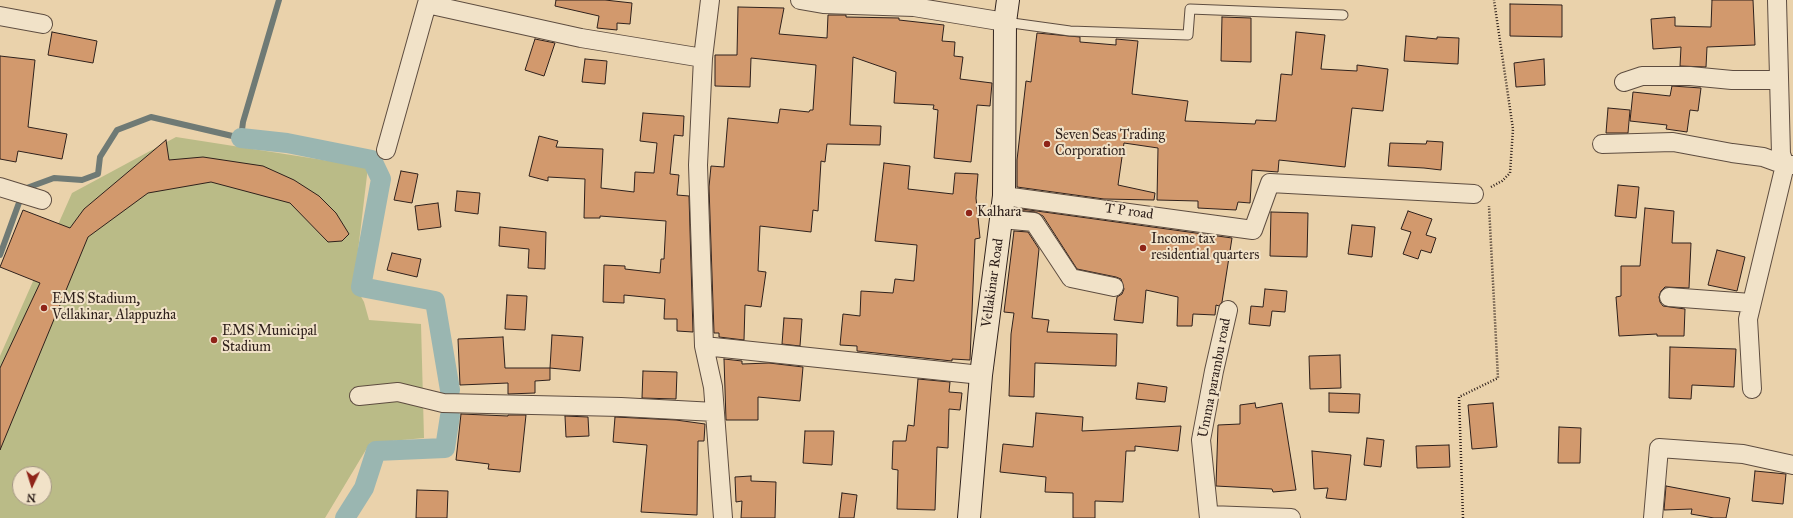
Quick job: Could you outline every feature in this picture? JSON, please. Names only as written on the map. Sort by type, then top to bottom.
[{"type":"main road","name":"Vellakinar Road","points":[[969,518],[981,375],[1004,196],[1006,22],[1008,0]]},
{"type":"street","points":[[710,0],[703,58],[698,165],[704,346],[713,387],[723,518]]},
{"type":"street","points":[[800,0],[823,4],[914,7],[1006,22]]},
{"type":"street","points":[[1777,0],[1780,143],[1781,154],[1789,165]]},
{"type":"street","points":[[386,150],[427,2],[581,38],[703,58]]},
{"type":"street","points":[[0,16],[43,24]]},
{"type":"street","points":[[1624,82],[1642,76],[1690,76],[1732,80],[1779,80]]},
{"type":"street","points":[[1602,144],[1673,142],[1763,157],[1789,165]]},
{"type":"street","points":[[1752,389],[1748,319],[1751,303],[1789,165]]},
{"type":"street","name":"T P road","points":[[1004,196],[1253,230],[1270,183],[1481,191]]},
{"type":"street","points":[[0,187],[42,200]]},
{"type":"street","points":[[1001,219],[1034,222],[1071,278],[1114,287]]},
{"type":"street","points":[[1669,297],[1751,303]]},
{"type":"street","name":"Umma parambu road","points":[[1209,517],[1201,440],[1214,371],[1228,310]]},
{"type":"street","points":[[704,346],[981,375]]},
{"type":"street","points":[[359,396],[398,392],[443,403],[621,407],[715,412]]},
{"type":"street","points":[[1653,518],[1659,448],[1743,454],[1793,465]]},
{"type":"street","points":[[1209,517],[1291,518]]},
{"type":"lane","points":[[1006,22],[1070,31],[1188,35],[1190,9],[1343,15]]},
{"type":"path","points":[[1481,191],[1502,181],[1510,173],[1512,129],[1494,0]]},
{"type":"path","points":[[1463,518],[1459,397],[1498,378],[1489,204]]},
{"type":"green space","name":"EMS Municipal Stadium","points":[[176,137],[368,167],[354,284],[364,302],[369,320],[421,324],[424,438],[370,443],[325,518],[0,518],[0,356],[72,193]]},
{"type":"building","points":[[556,0],[605,0],[632,3],[630,24],[617,23],[617,30],[597,28],[599,16],[555,6]]},
{"type":"building","points":[[1712,0],[1753,0],[1755,45],[1707,47],[1706,67],[1680,66],[1681,47],[1653,49],[1651,19],[1675,17],[1675,26],[1711,27]]},
{"type":"building","points":[[1510,4],[1562,5],[1562,37],[1510,36]]},
{"type":"building","points":[[738,7],[784,8],[779,34],[827,38],[828,15],[846,15],[846,17],[899,18],[899,20],[944,25],[942,41],[955,42],[954,56],[963,57],[960,79],[992,83],[990,106],[977,105],[971,162],[934,158],[938,110],[933,109],[934,105],[894,103],[896,72],[853,57],[850,125],[881,126],[880,145],[827,144],[825,162],[821,161],[818,211],[813,210],[811,232],[760,226],[758,271],[766,272],[761,307],[745,305],[744,340],[719,337],[719,333],[714,333],[709,187],[711,166],[724,167],[728,118],[778,123],[780,109],[809,112],[810,110],[813,110],[816,65],[751,58],[750,87],[715,86],[715,55],[737,55]]},
{"type":"building","points":[[1222,17],[1251,18],[1251,62],[1221,61]]},
{"type":"building","points":[[52,32],[97,41],[93,63],[48,55]]},
{"type":"building","points":[[1296,32],[1325,35],[1321,69],[1357,71],[1357,65],[1388,69],[1383,111],[1352,108],[1345,167],[1279,160],[1278,172],[1252,170],[1250,203],[1238,202],[1236,210],[1198,208],[1198,201],[1157,200],[1158,148],[1124,143],[1118,185],[1155,193],[1154,200],[1104,199],[1017,187],[1017,160],[1026,81],[1031,82],[1037,33],[1080,37],[1080,42],[1116,45],[1116,39],[1138,41],[1132,94],[1188,101],[1185,121],[1255,124],[1256,120],[1276,121],[1281,74],[1292,75]]},
{"type":"building","points":[[1406,36],[1437,39],[1437,37],[1459,38],[1458,64],[1404,61]]},
{"type":"building","points":[[535,39],[555,43],[544,76],[525,70]]},
{"type":"building","points":[[0,56],[35,60],[28,127],[67,134],[62,159],[18,151],[16,162],[0,159]]},
{"type":"building","points":[[585,59],[607,61],[605,84],[582,82]]},
{"type":"building","points":[[1544,59],[1545,85],[1516,87],[1514,63]]},
{"type":"building","points":[[1672,86],[1701,88],[1698,111],[1690,110],[1687,132],[1666,129],[1667,125],[1630,121],[1633,92],[1670,96]]},
{"type":"building","points":[[1608,108],[1630,110],[1628,133],[1606,133]]},
{"type":"building","points":[[643,113],[684,116],[683,136],[674,135],[670,174],[679,175],[677,195],[689,196],[693,332],[677,331],[677,319],[664,319],[665,299],[624,295],[624,303],[603,302],[604,265],[625,266],[625,269],[660,273],[661,259],[664,259],[666,221],[600,216],[600,218],[584,218],[585,179],[548,177],[548,181],[529,176],[539,136],[558,141],[556,147],[603,149],[601,188],[634,192],[635,172],[654,173],[657,143],[640,141]]},
{"type":"building","name":"EMS Stadium, Vellakinar, Alappuzha","points":[[166,140],[169,160],[203,157],[263,166],[294,180],[319,196],[336,213],[349,234],[342,241],[328,242],[290,203],[211,182],[148,193],[88,237],[0,450],[0,368],[40,283],[0,267],[23,210],[70,228],[84,209]]},
{"type":"building","points":[[1427,141],[1443,142],[1441,170],[1388,166],[1390,143],[1426,144]]},
{"type":"building","points":[[884,163],[910,166],[908,189],[953,194],[955,173],[978,174],[976,198],[980,238],[975,239],[970,360],[952,359],[952,361],[857,351],[857,346],[840,345],[843,314],[860,316],[861,291],[893,293],[895,279],[914,281],[917,245],[875,241]]},
{"type":"building","points":[[401,171],[418,174],[412,203],[394,200]]},
{"type":"building","points":[[1618,185],[1639,187],[1636,218],[1615,216]]},
{"type":"building","points":[[457,191],[480,193],[478,214],[455,211]]},
{"type":"building","points":[[438,203],[441,227],[418,230],[415,206]]},
{"type":"building","name":"Income tax residential quarters","points":[[1015,208],[1232,238],[1222,302],[1219,306],[1216,305],[1215,315],[1193,314],[1192,326],[1177,326],[1178,297],[1146,290],[1143,323],[1114,320],[1117,297],[1122,294],[1124,289],[1121,279],[1077,269],[1043,216],[1035,212],[1015,210]]},
{"type":"building","points":[[1645,208],[1674,211],[1672,243],[1691,243],[1689,288],[1665,287],[1661,291],[1659,297],[1663,306],[1685,309],[1684,336],[1657,336],[1657,334],[1619,336],[1616,297],[1621,296],[1621,266],[1640,266]]},
{"type":"building","points":[[1408,211],[1432,219],[1426,235],[1436,238],[1431,253],[1421,250],[1418,259],[1403,254],[1411,232],[1401,229]]},
{"type":"building","points":[[1271,212],[1308,213],[1307,257],[1270,256]]},
{"type":"building","points":[[1352,225],[1375,227],[1372,257],[1348,254]]},
{"type":"building","points":[[500,227],[546,232],[545,269],[528,268],[529,249],[499,246]]},
{"type":"building","points":[[1014,231],[1028,232],[1039,249],[1032,318],[1049,320],[1047,332],[1117,334],[1116,366],[1035,363],[1034,397],[1009,396],[1011,334],[1014,313],[1004,312]]},
{"type":"building","points":[[1717,250],[1745,257],[1737,291],[1708,285]]},
{"type":"building","points":[[392,253],[421,259],[417,277],[387,270]]},
{"type":"building","points":[[1265,289],[1287,291],[1285,312],[1272,311],[1270,326],[1249,324],[1251,306],[1263,307]]},
{"type":"building","points":[[507,295],[527,296],[525,330],[505,329]]},
{"type":"building","points":[[784,318],[802,319],[800,346],[782,344]]},
{"type":"building","points":[[552,335],[583,337],[580,371],[550,368]]},
{"type":"building","points":[[503,337],[505,368],[550,368],[550,380],[535,381],[535,393],[508,394],[508,383],[460,385],[458,339]]},
{"type":"building","points":[[1670,347],[1736,349],[1734,387],[1692,385],[1691,399],[1669,398]]},
{"type":"building","points":[[1340,355],[1341,388],[1310,389],[1309,356]]},
{"type":"building","points":[[724,359],[742,361],[742,364],[769,363],[803,367],[800,401],[758,397],[758,420],[726,420]]},
{"type":"building","points":[[643,371],[677,372],[676,399],[642,398]]},
{"type":"building","points":[[918,379],[950,382],[949,392],[962,393],[960,410],[949,409],[948,448],[937,447],[935,510],[897,509],[898,470],[892,469],[893,441],[906,441],[908,425],[914,426]]},
{"type":"building","points":[[1138,383],[1167,387],[1165,402],[1136,399]]},
{"type":"building","points":[[1329,393],[1360,394],[1359,413],[1329,412]]},
{"type":"building","points":[[1255,403],[1256,408],[1282,403],[1296,490],[1273,492],[1272,489],[1216,486],[1218,425],[1240,424],[1240,405]]},
{"type":"building","points":[[1493,403],[1497,447],[1472,449],[1468,405]]},
{"type":"building","points":[[1036,413],[1083,417],[1082,431],[1181,426],[1178,451],[1135,446],[1135,451],[1126,451],[1123,502],[1095,501],[1095,518],[1073,518],[1073,493],[1045,492],[1046,477],[1000,472],[1003,444],[1033,447]]},
{"type":"building","points":[[461,414],[508,416],[526,415],[520,472],[488,469],[489,464],[456,460]]},
{"type":"building","points":[[565,416],[588,417],[589,436],[566,437]]},
{"type":"building","points":[[615,417],[676,420],[705,424],[704,441],[698,441],[697,515],[641,512],[647,445],[613,442]]},
{"type":"building","points":[[1559,427],[1581,428],[1580,463],[1558,463]]},
{"type":"building","points":[[805,431],[834,431],[832,465],[803,463]]},
{"type":"building","points":[[1367,438],[1384,440],[1381,467],[1364,465]]},
{"type":"building","points":[[1449,445],[1450,467],[1417,468],[1416,446]]},
{"type":"building","points":[[1312,451],[1351,455],[1346,500],[1326,498],[1328,488],[1314,489]]},
{"type":"building","points":[[1755,471],[1786,474],[1783,504],[1752,501]]},
{"type":"building","points":[[751,476],[751,481],[776,482],[775,518],[741,518],[742,501],[736,502],[735,477]]},
{"type":"building","points":[[1666,486],[1730,498],[1726,518],[1714,518],[1691,514],[1692,509],[1664,510]]},
{"type":"building","points":[[417,490],[448,491],[447,518],[416,518]]},
{"type":"building","points":[[842,493],[857,495],[854,518],[839,518]]},
{"type":"waterway","points":[[0,255],[24,189],[54,178],[82,180],[98,174],[100,157],[117,130],[151,117],[241,138],[243,122],[279,0]]},
{"type":"waterway","points":[[241,138],[287,143],[372,160],[381,179],[361,287],[435,301],[450,390]]},
{"type":"waterway","points":[[345,518],[364,488],[376,451],[445,448],[450,416]]},
{"type":"place","name":"Seven Seas Trading Corporation","points":[[1047,144]]},
{"type":"place","name":"Kalhara","points":[[969,213]]},
{"type":"place","name":"Income tax residential quarters","points":[[1143,248]]},
{"type":"place","name":"EMS Stadium, Vellakinar, Alappuzha","points":[[44,308]]},
{"type":"place","name":"EMS Municipal Stadium","points":[[214,340]]}]
